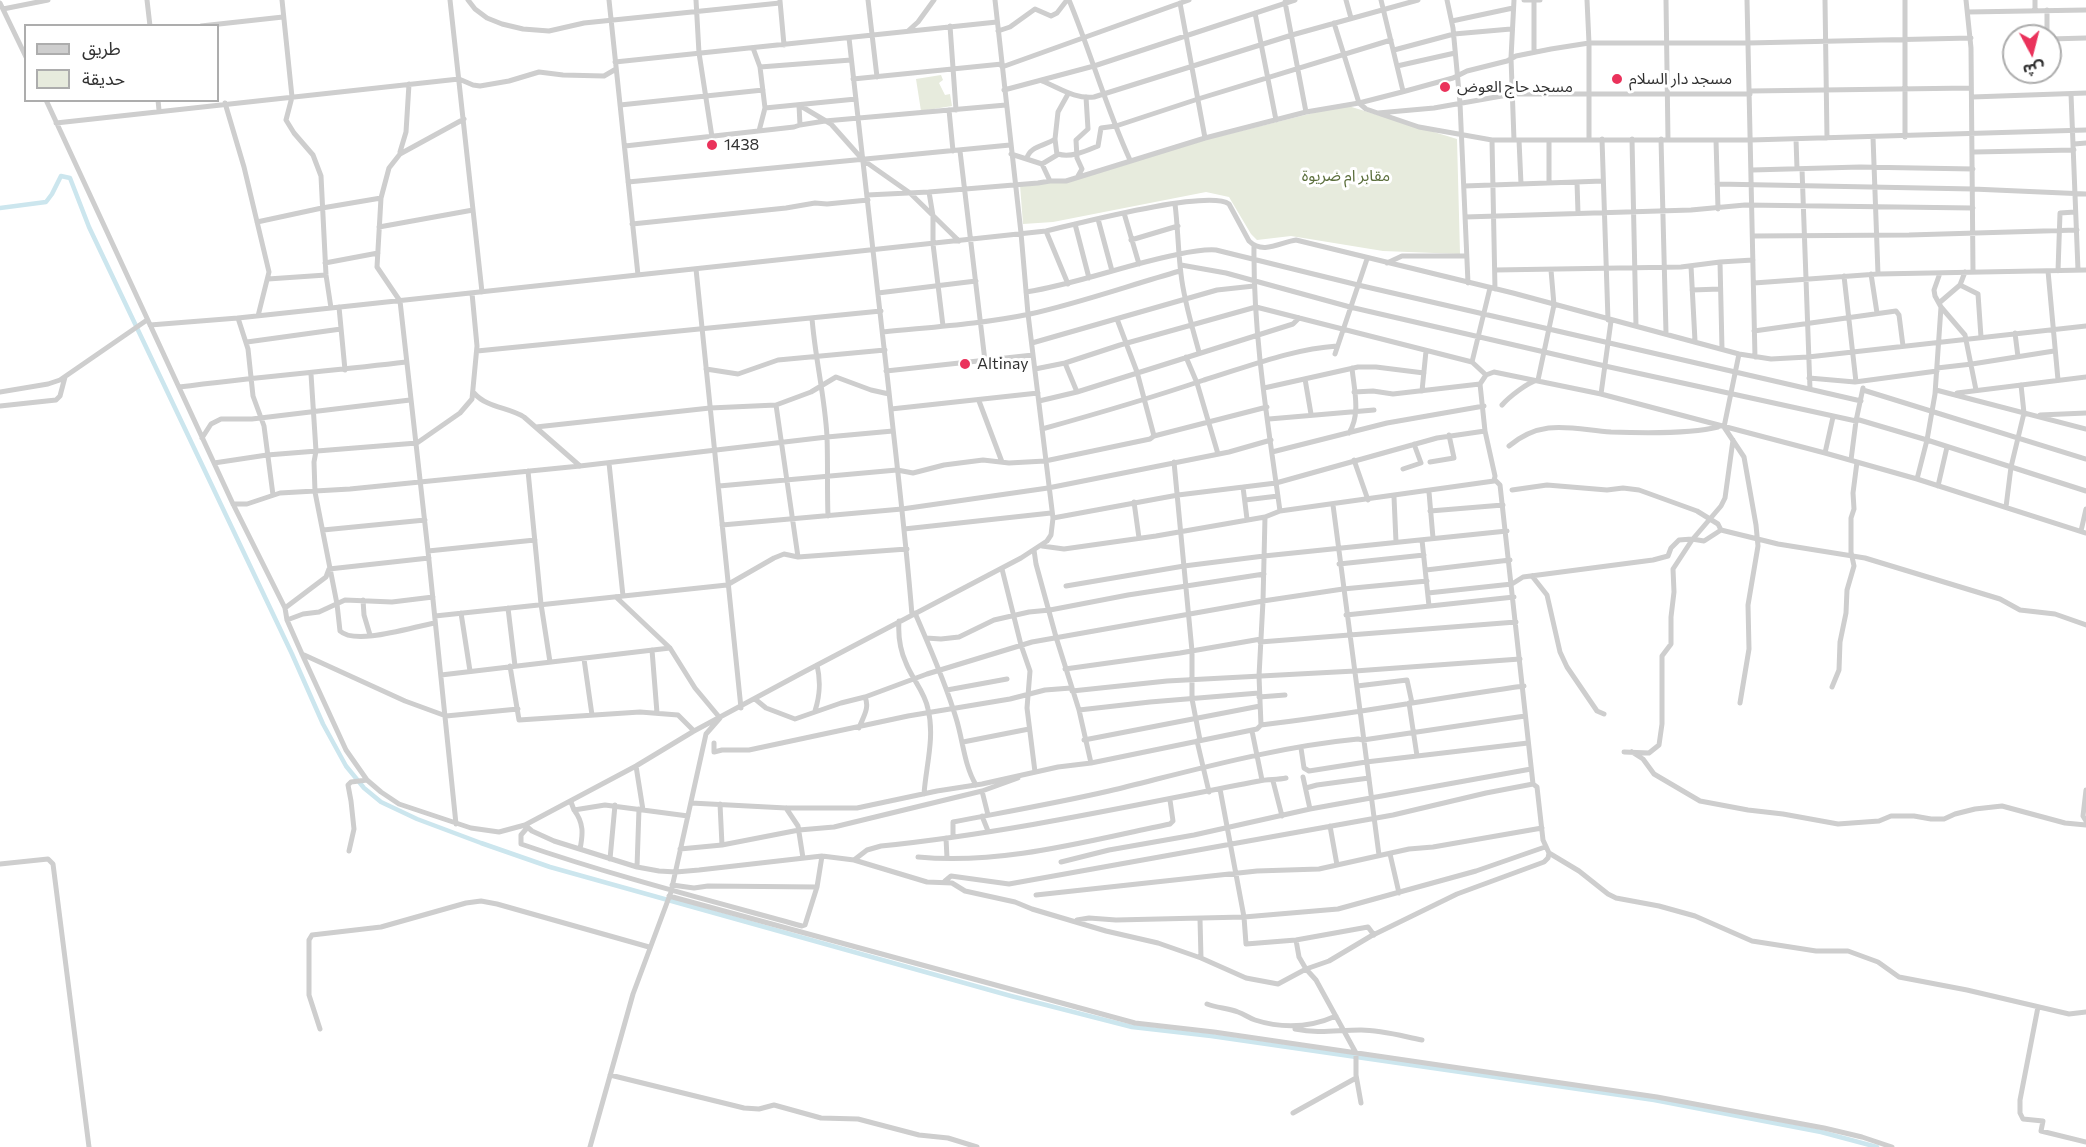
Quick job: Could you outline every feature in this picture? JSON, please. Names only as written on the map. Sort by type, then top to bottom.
[{"type":"street","points":[[24,53],[1,6],[48,0]]},
{"type":"street","points":[[147,0],[150,24]]},
{"type":"street","points":[[282,0],[292,97],[286,120],[318,163],[321,176],[326,274],[332,308]]},
{"type":"street","points":[[450,0],[482,292]]},
{"type":"street","points":[[468,0],[487,18],[502,24],[523,29],[549,31],[584,23],[780,1],[784,45]]},
{"type":"street","points":[[609,0],[638,275]]},
{"type":"street","points":[[696,0],[699,53],[712,136]]},
{"type":"street","points":[[868,0],[877,77]]},
{"type":"street","points":[[908,31],[934,0]]},
{"type":"street","points":[[47,102],[233,504],[285,608],[287,620],[346,750],[367,780],[399,804],[456,824],[499,832],[526,827],[694,731],[741,708],[899,621],[1002,569],[1042,546],[1051,535],[1052,515],[1005,105],[997,0]]},
{"type":"street","points":[[998,31],[1010,27],[1035,9],[1051,16],[1057,13],[1068,0],[1130,160]]},
{"type":"street","points":[[854,79],[1002,66],[1085,39],[1189,0]]},
{"type":"street","points":[[1004,90],[1094,66],[1285,1],[1295,0]]},
{"type":"street","points":[[1346,0],[1352,18]]},
{"type":"street","points":[[1381,0],[1403,91]]},
{"type":"street","points":[[1042,81],[1068,94],[1086,98],[1292,35],[1418,0]]},
{"type":"street","points":[[1447,0],[1454,34],[1460,103],[1468,283]]},
{"type":"street","points":[[1514,0],[1511,58],[1521,184]]},
{"type":"street","points":[[1524,0],[1540,0]]},
{"type":"street","points":[[1534,0],[1534,52]]},
{"type":"street","points":[[1587,0],[1590,43],[1589,140]]},
{"type":"street","points":[[1666,0],[1668,93],[1662,211],[1666,333]]},
{"type":"street","points":[[1747,0],[1755,357]]},
{"type":"street","points":[[1825,0],[1827,138]]},
{"type":"street","points":[[1905,0],[1905,137]]},
{"type":"street","points":[[1966,0],[1971,38],[1974,152],[1973,272]]},
{"type":"street","points":[[2035,0],[2035,10]]},
{"type":"street","points":[[1285,1],[1306,112]]},
{"type":"street","points":[[1180,3],[1205,138]]},
{"type":"street","points":[[1452,21],[1513,8]]},
{"type":"street","points":[[2047,10],[2048,24]]},
{"type":"street","points":[[1968,12],[2086,10]]},
{"type":"street","points":[[1255,13],[1276,120]]},
{"type":"street","points":[[217,24],[283,16]]},
{"type":"street","points":[[615,62],[997,22]]},
{"type":"street","points":[[1334,23],[1359,103],[1374,113],[1419,127],[1460,136],[1492,140],[1751,140],[2086,130]]},
{"type":"street","points":[[950,26],[954,69],[953,110],[956,151],[964,188],[985,360]]},
{"type":"street","points":[[1394,50],[1454,34],[1511,29]]},
{"type":"street","points":[[2062,37],[2086,38]]},
{"type":"street","points":[[849,38],[913,614],[940,670],[963,742],[969,773],[976,785]]},
{"type":"street","points":[[633,224],[868,197],[1050,181],[1064,182],[1205,138],[1306,112],[1359,103],[1453,78],[1456,75],[1534,52],[1590,43],[1748,43],[1971,38]]},
{"type":"street","points":[[1042,164],[1058,154],[1065,156],[1098,146],[1101,128],[1116,126],[1391,40]]},
{"type":"street","points":[[753,48],[760,67],[765,108],[759,131]]},
{"type":"street","points":[[1397,66],[1455,53]]},
{"type":"street","points":[[760,67],[851,60]]},
{"type":"street","points":[[56,123],[459,79],[480,86],[509,81],[539,72],[604,76],[616,69]]},
{"type":"street","points":[[409,84],[406,132],[400,154],[389,168],[381,198],[377,267],[400,301],[429,554],[456,824]]},
{"type":"street","points":[[1374,113],[1430,108],[1513,94],[1971,88]]},
{"type":"street","points":[[620,105],[763,90]]},
{"type":"street","points":[[2071,93],[2078,270]]},
{"type":"street","points":[[1972,97],[2086,93]]},
{"type":"street","points":[[1058,154],[1055,139],[1059,108],[1068,94]]},
{"type":"street","points":[[1075,179],[1081,174],[1082,169],[1077,158],[1076,139],[1088,129],[1086,98]]},
{"type":"street","points":[[765,108],[856,99]]},
{"type":"street","points":[[158,102],[159,110]]},
{"type":"street","points":[[225,104],[244,167],[269,272],[258,316]]},
{"type":"street","points":[[799,105],[831,124],[863,160],[910,193],[959,241]]},
{"type":"street","points":[[799,105],[800,125]]},
{"type":"street","points":[[625,146],[794,128],[825,121],[1005,105]]},
{"type":"street","points":[[400,154],[464,119]]},
{"type":"street","points":[[1873,138],[1878,274]]},
{"type":"street","points":[[1027,158],[1031,149],[1055,139]]},
{"type":"street","points":[[1601,394],[1609,343],[1602,139]]},
{"type":"street","points":[[1632,139],[1636,326]]},
{"type":"street","points":[[1796,139],[1803,184],[1810,389]]},
{"type":"street","points":[[1472,362],[1495,270],[1492,140]]},
{"type":"street","points":[[1549,140],[1549,182]]},
{"type":"street","points":[[1716,140],[1718,208]]},
{"type":"street","points":[[1974,152],[2074,147],[2086,144]]},
{"type":"street","points":[[628,182],[1010,145]]},
{"type":"street","points":[[1011,154],[1042,164],[1050,181]]},
{"type":"street","points":[[1752,170],[1874,167],[1973,169]]},
{"type":"street","points":[[1464,186],[1603,181]]},
{"type":"street","points":[[1577,182],[1578,213]]},
{"type":"street","points":[[1717,184],[1803,184],[2086,194]]},
{"type":"street","points":[[929,192],[943,326]]},
{"type":"street","points":[[257,222],[381,198]]},
{"type":"street","points":[[0,392],[48,384],[65,377],[132,329],[148,322],[238,318],[971,240],[1046,231],[1124,213],[1215,199],[1226,201],[1236,213],[1249,241],[1254,246],[1267,247],[1296,240],[1755,357],[1778,359],[1808,357],[2086,326]]},
{"type":"street","points":[[1175,204],[1185,300],[1199,352]]},
{"type":"street","points":[[1465,217],[1753,206],[1972,208]]},
{"type":"street","points":[[379,227],[473,210]]},
{"type":"street","points":[[2058,271],[2060,213],[2075,212]]},
{"type":"street","points":[[1124,213],[1139,264]]},
{"type":"street","points":[[1098,219],[1112,271]]},
{"type":"street","points":[[1075,224],[1089,278]]},
{"type":"street","points":[[1131,240],[1178,226]]},
{"type":"street","points":[[1753,236],[2077,230]]},
{"type":"street","points":[[1046,231],[1068,284]]},
{"type":"street","points":[[1254,246],[1254,284],[1260,363],[1280,511]]},
{"type":"street","points":[[1026,292],[1068,284],[1180,254],[1206,249],[1216,250],[1861,401]]},
{"type":"street","points":[[326,263],[378,253]]},
{"type":"street","points":[[1387,263],[1402,256],[1466,256]]},
{"type":"street","points":[[1335,354],[1367,259]]},
{"type":"street","points":[[1495,270],[1691,266],[1753,260]]},
{"type":"street","points":[[1720,262],[1722,350]]},
{"type":"street","points":[[1691,266],[1695,341]]},
{"type":"street","points":[[883,332],[980,322],[1028,314],[1181,268],[1226,273],[1254,284],[1350,307],[1833,417],[1856,420],[1927,440],[2086,491]]},
{"type":"street","points":[[696,269],[741,708]]},
{"type":"street","points":[[1538,380],[1554,305],[1551,270]]},
{"type":"street","points":[[1754,283],[1871,274],[2086,270]]},
{"type":"street","points":[[2048,271],[2058,380]]},
{"type":"street","points":[[1917,479],[1936,390],[1940,305],[1960,285],[1965,272]]},
{"type":"street","points":[[1940,273],[1934,290],[1935,296],[1967,338],[1976,390]]},
{"type":"street","points":[[268,279],[326,274]]},
{"type":"street","points":[[1871,274],[1877,313]]},
{"type":"street","points":[[1844,276],[1856,382]]},
{"type":"street","points":[[878,293],[976,281]]},
{"type":"street","points":[[1032,343],[1218,290],[1254,284]]},
{"type":"street","points":[[1960,285],[1978,296],[1981,336]]},
{"type":"street","points":[[1692,290],[1720,289]]},
{"type":"street","points":[[214,463],[267,455],[417,443],[460,413],[470,403],[474,393],[477,351],[472,293]]},
{"type":"street","points":[[339,307],[345,370]]},
{"type":"street","points":[[1035,369],[1065,363],[1256,308],[1472,362],[1486,375]]},
{"type":"street","points":[[477,351],[880,311]]},
{"type":"street","points":[[1754,331],[1896,311],[1903,346]]},
{"type":"street","points":[[238,318],[247,342],[253,396],[264,426],[273,495]]},
{"type":"street","points":[[812,318],[815,357],[822,385],[827,437],[828,516]]},
{"type":"street","points":[[1039,401],[1077,392],[1293,324],[1299,318]]},
{"type":"street","points":[[1116,319],[1137,372],[1154,436]]},
{"type":"street","points":[[247,342],[341,329]]},
{"type":"street","points":[[2015,333],[2018,357]]},
{"type":"street","points":[[1042,429],[1145,400],[1260,363],[1314,349],[1337,346]]},
{"type":"street","points":[[706,369],[738,374],[778,360],[885,350]]},
{"type":"street","points":[[1422,391],[1426,351]]},
{"type":"street","points":[[1809,378],[1856,382],[2054,351]]},
{"type":"street","points":[[1722,427],[1739,354]]},
{"type":"street","points":[[886,371],[1033,355]]},
{"type":"street","points":[[1186,357],[1197,383],[1218,454]]},
{"type":"street","points":[[179,387],[406,362]]},
{"type":"street","points":[[1065,363],[1077,392]]},
{"type":"street","points":[[1264,388],[1352,368],[1376,367],[1424,373]]},
{"type":"street","points":[[1349,433],[1353,427],[1356,410],[1352,368]]},
{"type":"street","points":[[2086,508],[2083,532],[1917,479],[1601,394],[1499,372],[1486,375],[1480,384],[1485,431],[1495,480],[1500,485],[1507,531],[1533,784],[1537,787],[1545,847],[1549,854],[1580,871],[1616,898],[1695,916],[1752,941],[1816,951],[1848,951],[1878,962],[1899,977],[2069,1014],[2086,1012]]},
{"type":"street","points":[[311,374],[316,451],[315,492],[337,604],[338,626],[343,635],[352,637],[370,635],[461,613],[728,585],[784,554],[798,557],[907,549]]},
{"type":"street","points":[[0,406],[56,400],[60,396],[65,377]]},
{"type":"street","points":[[536,427],[710,408],[776,405],[804,395],[837,377],[889,394]]},
{"type":"street","points":[[1952,394],[2086,377]]},
{"type":"street","points":[[1305,379],[1311,414]]},
{"type":"street","points":[[1502,405],[1530,382],[1538,380]]},
{"type":"street","points":[[1832,687],[1839,670],[1847,590],[1854,566],[1851,518],[1854,509],[1856,420],[1865,381]]},
{"type":"street","points":[[1354,392],[1373,391],[1392,394],[1480,384]]},
{"type":"street","points":[[2006,507],[2011,467],[2024,413],[2021,385]]},
{"type":"street","points":[[1863,390],[2086,459]]},
{"type":"street","points":[[1936,390],[2086,429]]},
{"type":"street","points":[[474,393],[487,403],[516,411],[580,466]]},
{"type":"street","points":[[891,409],[1038,393]]},
{"type":"street","points":[[202,438],[211,424],[216,421],[410,400]]},
{"type":"street","points":[[979,401],[1002,462]]},
{"type":"street","points":[[776,405],[798,557]]},
{"type":"street","points":[[1272,452],[1387,423],[1484,406]]},
{"type":"street","points":[[718,486],[897,470],[909,474],[944,465],[983,460],[1045,461],[1150,438],[1267,407]]},
{"type":"street","points":[[1269,419],[1374,410]]},
{"type":"street","points":[[2035,415],[2086,413]]},
{"type":"street","points":[[1825,453],[1833,417]]},
{"type":"street","points":[[1509,446],[1521,436],[1538,429],[1557,426],[1633,432],[1722,427]]},
{"type":"street","points":[[1722,427],[1744,457],[1758,546],[1748,605],[1749,649],[1740,703]]},
{"type":"street","points":[[233,504],[247,504],[273,495],[580,466],[893,431]]},
{"type":"street","points":[[904,529],[1052,515],[1178,495],[1276,483],[1449,435],[1485,431]]},
{"type":"street","points":[[1430,462],[1454,458],[1449,435]]},
{"type":"street","points":[[723,525],[902,509],[1048,488],[1218,454],[1270,440]]},
{"type":"street","points":[[1624,752],[1648,753],[1659,745],[1662,736],[1662,656],[1671,644],[1673,569],[1692,539],[1721,506],[1728,491],[1733,440]]},
{"type":"street","points":[[1403,469],[1420,463],[1414,444]]},
{"type":"street","points":[[1938,486],[1947,447]]},
{"type":"street","points":[[1354,460],[1368,500]]},
{"type":"street","points":[[1174,462],[1192,651],[1192,699],[1209,792]]},
{"type":"street","points":[[609,463],[623,596]]},
{"type":"street","points":[[528,471],[541,604],[550,662]]},
{"type":"street","points":[[1042,546],[1064,549],[1265,517],[1280,511],[1429,492],[1495,480]]},
{"type":"street","points":[[1512,490],[1547,485],[1639,490],[1666,501],[1678,503],[1718,524],[1721,530]]},
{"type":"street","points":[[1243,487],[1247,519]]},
{"type":"street","points":[[1429,492],[1433,538]]},
{"type":"street","points":[[1245,500],[1278,496]]},
{"type":"street","points":[[1394,497],[1396,542]]},
{"type":"street","points":[[1134,502],[1139,538]]},
{"type":"street","points":[[1333,505],[1379,855]]},
{"type":"street","points":[[1430,511],[1503,505]]},
{"type":"street","points":[[1261,725],[1259,676],[1265,517]]},
{"type":"street","points":[[323,530],[425,520]]},
{"type":"street","points":[[1428,593],[1512,584],[1523,577],[1660,558],[1668,556],[1671,548],[1679,540],[1704,541],[1721,530],[1778,544],[1865,558],[2000,599],[2020,610],[2055,614],[2086,625]]},
{"type":"street","points":[[1066,586],[1185,566],[1264,556],[1507,531]]},
{"type":"street","points":[[329,569],[535,540]]},
{"type":"street","points":[[1422,540],[1429,606]]},
{"type":"street","points":[[1034,550],[1056,637],[1079,710],[1091,763]]},
{"type":"street","points":[[1339,564],[1424,555]]},
{"type":"street","points":[[1426,570],[1510,560]]},
{"type":"street","points":[[285,608],[326,577],[329,569]]},
{"type":"street","points":[[1002,569],[1030,671],[1029,729],[1035,772]]},
{"type":"street","points":[[1511,572],[1513,570],[1523,577]]},
{"type":"street","points":[[926,638],[959,637],[994,621],[1014,615],[1264,574]]},
{"type":"street","points":[[1532,576],[1547,596],[1560,652],[1567,667],[1598,711],[1604,714]]},
{"type":"street","points":[[755,699],[766,708],[795,719],[865,697],[914,678],[1021,645],[1056,637],[1263,601],[1343,589],[1427,581]]},
{"type":"street","points":[[287,620],[303,614],[319,612],[345,600],[363,600],[373,603],[433,597]]},
{"type":"street","points":[[616,597],[670,648],[695,688],[720,718]]},
{"type":"street","points":[[1346,615],[1514,597]]},
{"type":"street","points":[[363,600],[364,615],[370,635]]},
{"type":"street","points":[[508,608],[519,720],[640,712],[657,713],[678,715],[694,731]]},
{"type":"street","points":[[461,613],[470,671]]},
{"type":"street","points":[[899,621],[898,635],[905,662],[929,712],[929,762],[924,794]]},
{"type":"street","points":[[1065,669],[1261,641],[1516,622]]},
{"type":"street","points":[[441,675],[670,648]]},
{"type":"street","points":[[652,650],[657,713]]},
{"type":"street","points":[[302,654],[405,701],[446,716],[518,709]]},
{"type":"street","points":[[584,659],[592,715]]},
{"type":"street","points":[[714,743],[714,752],[749,750],[1045,690],[1520,659]]},
{"type":"street","points":[[815,711],[820,689],[818,665]]},
{"type":"street","points":[[946,690],[1007,679]]},
{"type":"street","points":[[1357,686],[1407,680],[1417,756]]},
{"type":"street","points":[[691,802],[786,808],[857,808],[1252,731],[1261,725],[1308,720],[1524,686]]},
{"type":"street","points":[[1079,710],[1192,699],[1285,695]]},
{"type":"street","points":[[859,728],[866,710],[865,697]]},
{"type":"street","points":[[1084,740],[1260,706]]},
{"type":"street","points":[[953,837],[953,822],[1071,800],[1258,756],[1329,742],[1363,740],[1525,716]]},
{"type":"street","points":[[590,1147],[633,994],[671,891],[706,734],[720,718]]},
{"type":"street","points":[[963,742],[1029,729]]},
{"type":"street","points":[[1252,731],[1262,780]]},
{"type":"street","points":[[1301,748],[1304,768],[1307,771],[1528,743]]},
{"type":"street","points":[[1632,752],[1643,759],[1654,774],[1700,801],[1838,824],[1879,821],[1891,816],[1944,819],[1975,809],[2002,806],[2065,823],[2086,823],[2083,816],[2086,790]]},
{"type":"street","points":[[636,766],[641,809],[637,867]]},
{"type":"street","points":[[1061,862],[1282,816],[1310,808],[1531,769]]},
{"type":"street","points":[[681,849],[722,845],[799,830],[834,827],[982,791],[1025,775]]},
{"type":"street","points":[[1303,777],[1310,808]]},
{"type":"street","points":[[854,860],[867,850],[881,846],[953,837],[1170,800],[1262,780],[1273,781],[1286,778]]},
{"type":"street","points":[[1306,788],[1369,778]]},
{"type":"street","points":[[349,851],[354,830],[348,786],[351,782],[367,780]]},
{"type":"street","points":[[1273,781],[1282,816]]},
{"type":"street","points":[[945,881],[951,876],[1009,884],[1373,818],[1533,784]]},
{"type":"street","points":[[1220,789],[1237,874],[1246,944],[1296,940],[1368,927],[1374,934]]},
{"type":"street","points":[[982,791],[988,831]]},
{"type":"street","points":[[918,857],[1004,855],[1062,848],[1170,824],[1173,821],[1170,800]]},
{"type":"street","points":[[571,802],[582,829],[580,849]]},
{"type":"street","points":[[720,804],[722,845]]},
{"type":"street","points":[[574,810],[615,805],[688,816]]},
{"type":"street","points":[[610,859],[615,805]]},
{"type":"street","points":[[786,808],[797,822],[803,858]]},
{"type":"street","points":[[1330,826],[1337,865]]},
{"type":"street","points":[[526,827],[554,841],[610,859],[637,867],[675,872],[822,856],[854,860],[927,882],[945,881],[965,891],[1015,902],[1106,931],[1158,943],[1201,958],[1246,978],[1278,984],[1306,969],[1329,961],[1374,934],[1457,894],[1544,862],[1549,854]]},
{"type":"street","points":[[526,827],[521,835],[522,844],[671,891],[1116,1019],[1657,1096],[1824,1128],[1892,1147]]},
{"type":"street","points":[[1036,895],[1237,874],[1319,869],[1379,855],[1542,828]]},
{"type":"street","points":[[946,838],[948,858]]},
{"type":"street","points":[[1076,921],[1089,918],[1116,921],[1244,918],[1338,909],[1399,894],[1495,865],[1545,847]]},
{"type":"street","points":[[1390,854],[1399,894]]},
{"type":"street","points":[[671,891],[802,926],[805,924],[817,887],[822,856]]},
{"type":"street","points":[[0,864],[48,859],[53,864],[90,1147]]},
{"type":"street","points":[[671,891],[708,886],[817,887]]},
{"type":"street","points":[[320,1029],[309,995],[309,940],[312,935],[381,927],[466,903],[481,901],[649,947]]},
{"type":"street","points":[[1200,919],[1201,958]]},
{"type":"street","points":[[1296,940],[1299,957],[1316,980],[1356,1053],[1356,1078],[1361,1103]]},
{"type":"street","points":[[1207,1004],[1218,1009],[1238,1012],[1262,1022],[1315,1033],[1372,1032],[1422,1040]]},
{"type":"street","points":[[2038,1007],[2019,1113],[2023,1119],[2043,1121],[2041,1131],[2086,1142]]},
{"type":"street","points":[[1290,1028],[1320,1023],[1336,1016]]},
{"type":"street","points":[[610,1075],[744,1108],[774,1105],[821,1118],[858,1119],[919,1135],[948,1138],[976,1147]]},
{"type":"street","points":[[1293,1113],[1356,1078]]},
{"type":"green space","points":[[941,75],[943,80],[939,83],[945,95],[950,94],[952,106],[921,111],[916,79]]},
{"type":"green space","name":"مقابر ام ضريوة","points":[[1345,105],[1457,139],[1460,254],[1383,251],[1291,236],[1257,240],[1229,197],[1206,192],[1053,222],[1023,224],[1020,185],[1070,181],[1189,144]]},
{"type":"waterway","points":[[0,208],[46,202],[61,176],[70,178],[89,227],[323,724],[346,766],[364,788],[381,802],[417,819],[550,867],[1011,996],[1132,1027],[1211,1036],[1654,1100],[1821,1132],[1877,1147]]},
{"type":"place","name":"مسجد دار السلام","points":[[1617,79]]},
{"type":"place","name":"مسجد حاج العوض","points":[[1445,87]]},
{"type":"place","name":"1438","points":[[712,145]]},
{"type":"place","name":"Altinay","points":[[965,364]]}]
